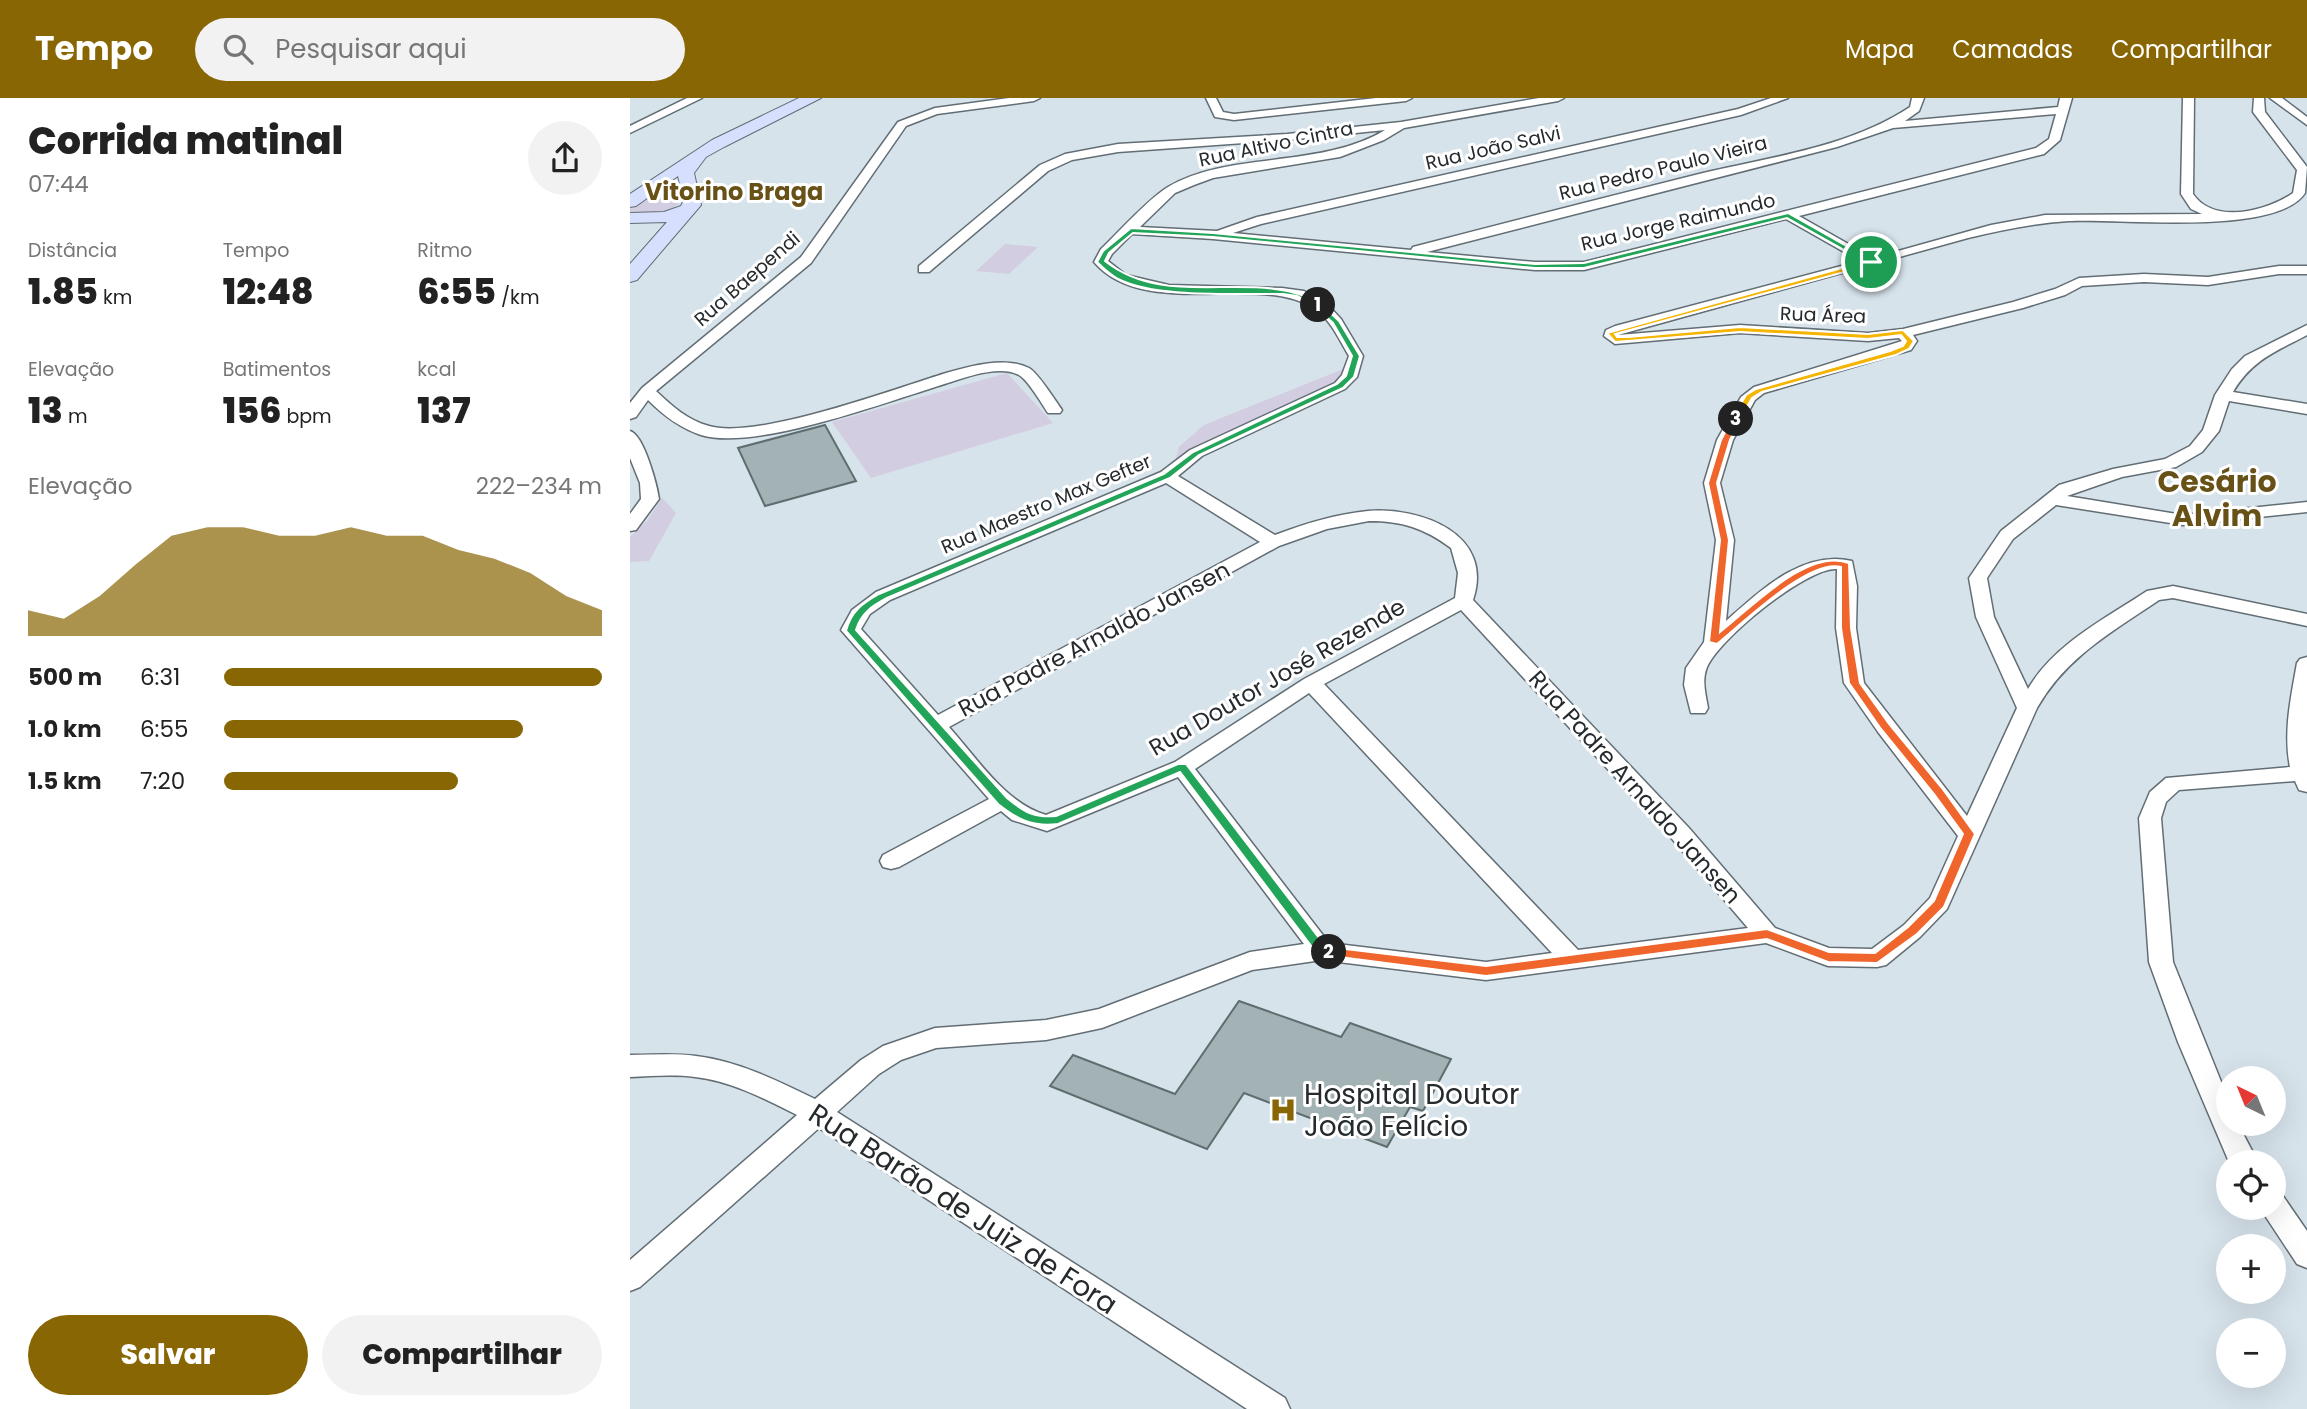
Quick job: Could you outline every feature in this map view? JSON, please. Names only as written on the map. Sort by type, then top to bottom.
[{"type":"main road","points":[[632,200],[664,177],[779,111],[813,98]]},
{"type":"main road","points":[[691,205],[685,172],[698,158]]},
{"type":"main road","points":[[632,200],[673,193],[691,205]]},
{"type":"main road","points":[[630,218],[651,219],[691,205]]},
{"type":"main road","points":[[630,276],[691,205]]},
{"type":"street","points":[[630,130],[696,98]]},
{"type":"street","name":"Rua Baependi","points":[[630,414],[647,391],[806,260],[902,124],[935,111],[1034,98]]},
{"type":"street","points":[[1211,98],[1217,112],[1225,117],[1406,98]]},
{"type":"street","points":[[923,269],[1044,168],[1069,157],[1118,148],[1287,137],[1401,125],[1558,98]]},
{"type":"street","name":"Rua João Salvi","points":[[1213,235],[1257,221],[1741,112],[1782,98]]},
{"type":"street","name":"Rua Pedro Paulo Vieira","points":[[1403,254],[1833,145],[1891,125],[1915,109],[1918,98]]},
{"type":"street","points":[[2188,98],[2187,194],[2196,206],[2218,216]]},
{"type":"street","points":[[1788,215],[1871,262],[1976,232],[2058,218],[2218,216],[2270,211],[2297,196],[2303,182],[2303,170],[2259,112],[2259,98]]},
{"type":"street","points":[[2276,98],[2307,122]]},
{"type":"street","points":[[1891,125],[2065,104]]},
{"type":"street","name":"Rua Jorge Raimundo","points":[[1131,230],[1213,235],[1535,266],[1584,265],[2040,151],[2054,140],[2065,104]]},
{"type":"street","name":"Rua Altivo Cintra","points":[[1131,230],[1171,190],[1190,182],[1211,175],[1336,154],[1380,138],[1401,125]]},
{"type":"street","name":"Rua Maestro Max Gefter","points":[[936,725],[851,631],[854,620],[864,607],[883,596],[1167,476],[1196,453],[1340,386],[1349,377],[1356,356],[1336,322],[1322,309],[1299,295],[1283,292],[1169,289],[1121,278],[1101,262],[1106,252],[1131,230]]},
{"type":"street","name":"Rua Área","points":[[1871,262],[1611,333],[1615,340],[1740,329],[1868,337],[1903,332],[2038,299],[2079,282],[2144,278],[2208,281],[2279,270],[2307,270]]},
{"type":"street","points":[[2027,708],[1985,617],[1978,578],[2007,535],[2065,489],[2119,473],[2170,463],[2196,449],[2211,431],[2223,395],[2237,372],[2250,359],[2307,329]]},
{"type":"street","points":[[1714,642],[1724,540],[1712,483],[1725,440],[1742,408],[1749,397],[1759,390],[1906,347],[1910,341],[1903,332]]},
{"type":"street","points":[[647,391],[675,417],[706,431],[734,434],[795,424],[970,371],[1004,367],[1025,372],[1054,410]]},
{"type":"street","points":[[2223,395],[2307,409]]},
{"type":"street","points":[[630,436],[648,483],[650,499],[630,526]]},
{"type":"street","points":[[1167,476],[1273,542]]},
{"type":"street","points":[[2052,499],[2183,520],[2307,507]]},
{"type":"street","name":"Rua Padre Arnaldo Jansen","points":[[936,725],[1273,542],[1319,524],[1359,516],[1387,516],[1424,521],[1460,545],[1468,576],[1468,589],[1463,601],[1681,834],[1767,934]]},
{"type":"street","points":[[1698,708],[1694,685],[1696,668],[1714,642],[1800,573],[1821,564],[1838,562],[1846,565],[1846,628],[1854,683],[1969,834]]},
{"type":"street","points":[[1767,934],[1828,957],[1877,958],[1912,931],[1939,903],[2027,708],[2043,680],[2082,643],[2154,594],[2174,592],[2307,620]]},
{"type":"street","name":"Rua Doutor José Rezende","points":[[936,725],[1003,801],[1020,815],[1047,823],[1182,767],[1311,683],[1463,601]]},
{"type":"street","points":[[2236,1150],[2161,962],[2150,818],[2152,804],[2160,792],[2174,783],[2304,779],[2296,728],[2307,663]]},
{"type":"street","points":[[1311,683],[1573,960]]},
{"type":"street","points":[[1182,767],[1322,951]]},
{"type":"street","points":[[891,861],[1003,801]]},
{"type":"street","name":"Rua Padre Arnaldo Jansen","points":[[630,1278],[870,1067],[892,1053],[916,1043],[934,1038],[1046,1030],[1102,1018],[1250,961],[1322,951],[1486,971],[1767,934]]},
{"type":"street","name":"Rua Barão de Juiz de Fora","points":[[630,1066],[682,1065],[730,1074],[772,1090],[819,1114],[1274,1409]]},
{"type":"street","points":[[2283,1220],[2307,1255]]},
{"type":"shaded area","points":[[670,197],[680,203],[667,212],[630,213],[630,206],[646,198]]},
{"type":"shaded area","points":[[1005,244],[1038,247],[1009,274],[976,271]]},
{"type":"shaded area","points":[[1353,365],[1349,377],[1173,469],[1179,447],[1204,425]]},
{"type":"shaded area","points":[[1007,373],[1053,423],[871,478],[832,422]]},
{"type":"shaded area","points":[[662,498],[676,513],[649,561],[630,562],[630,537],[647,521]]},
{"type":"building","points":[[825,425],[856,481],[765,506],[738,448]]},
{"type":"building","points":[[1239,1001],[1341,1037],[1350,1023],[1451,1059],[1423,1111],[1410,1107],[1387,1147],[1244,1093],[1207,1149],[1050,1086],[1073,1055],[1175,1094]]},
{"type":"place","name":"Hospital Doutor João Felício","points":[[1283,1110]]},
{"type":"district","name":"Vitorino Braga","points":[[734,191]]},
{"type":"district","name":"Cesário Alvim","points":[[2217,498]]},
{"type":"route","points":[[1788,215],[1871,262],[1739,300],[1620,329],[1611,333],[1611,337],[1615,340],[1629,340],[1740,329],[1868,337],[1903,332],[1910,341],[1906,347],[1893,353],[1759,390],[1749,397],[1725,440],[1712,483],[1724,540],[1714,642],[1800,573],[1821,564],[1838,562],[1846,565],[1846,628],[1854,683],[1969,834],[1939,903],[1912,931],[1877,958],[1828,957],[1767,934],[1486,971],[1322,951],[1182,767],[1058,820],[1039,822],[1020,815],[1003,801],[851,631],[854,620],[864,607],[883,596],[1167,476],[1196,453],[1321,396],[1340,386],[1349,377],[1356,356],[1347,337],[1336,322],[1309,299],[1283,292],[1169,289],[1121,278],[1106,268],[1101,262],[1106,252],[1131,230],[1213,235],[1535,266],[1584,265],[1638,254],[1788,215]]}]
